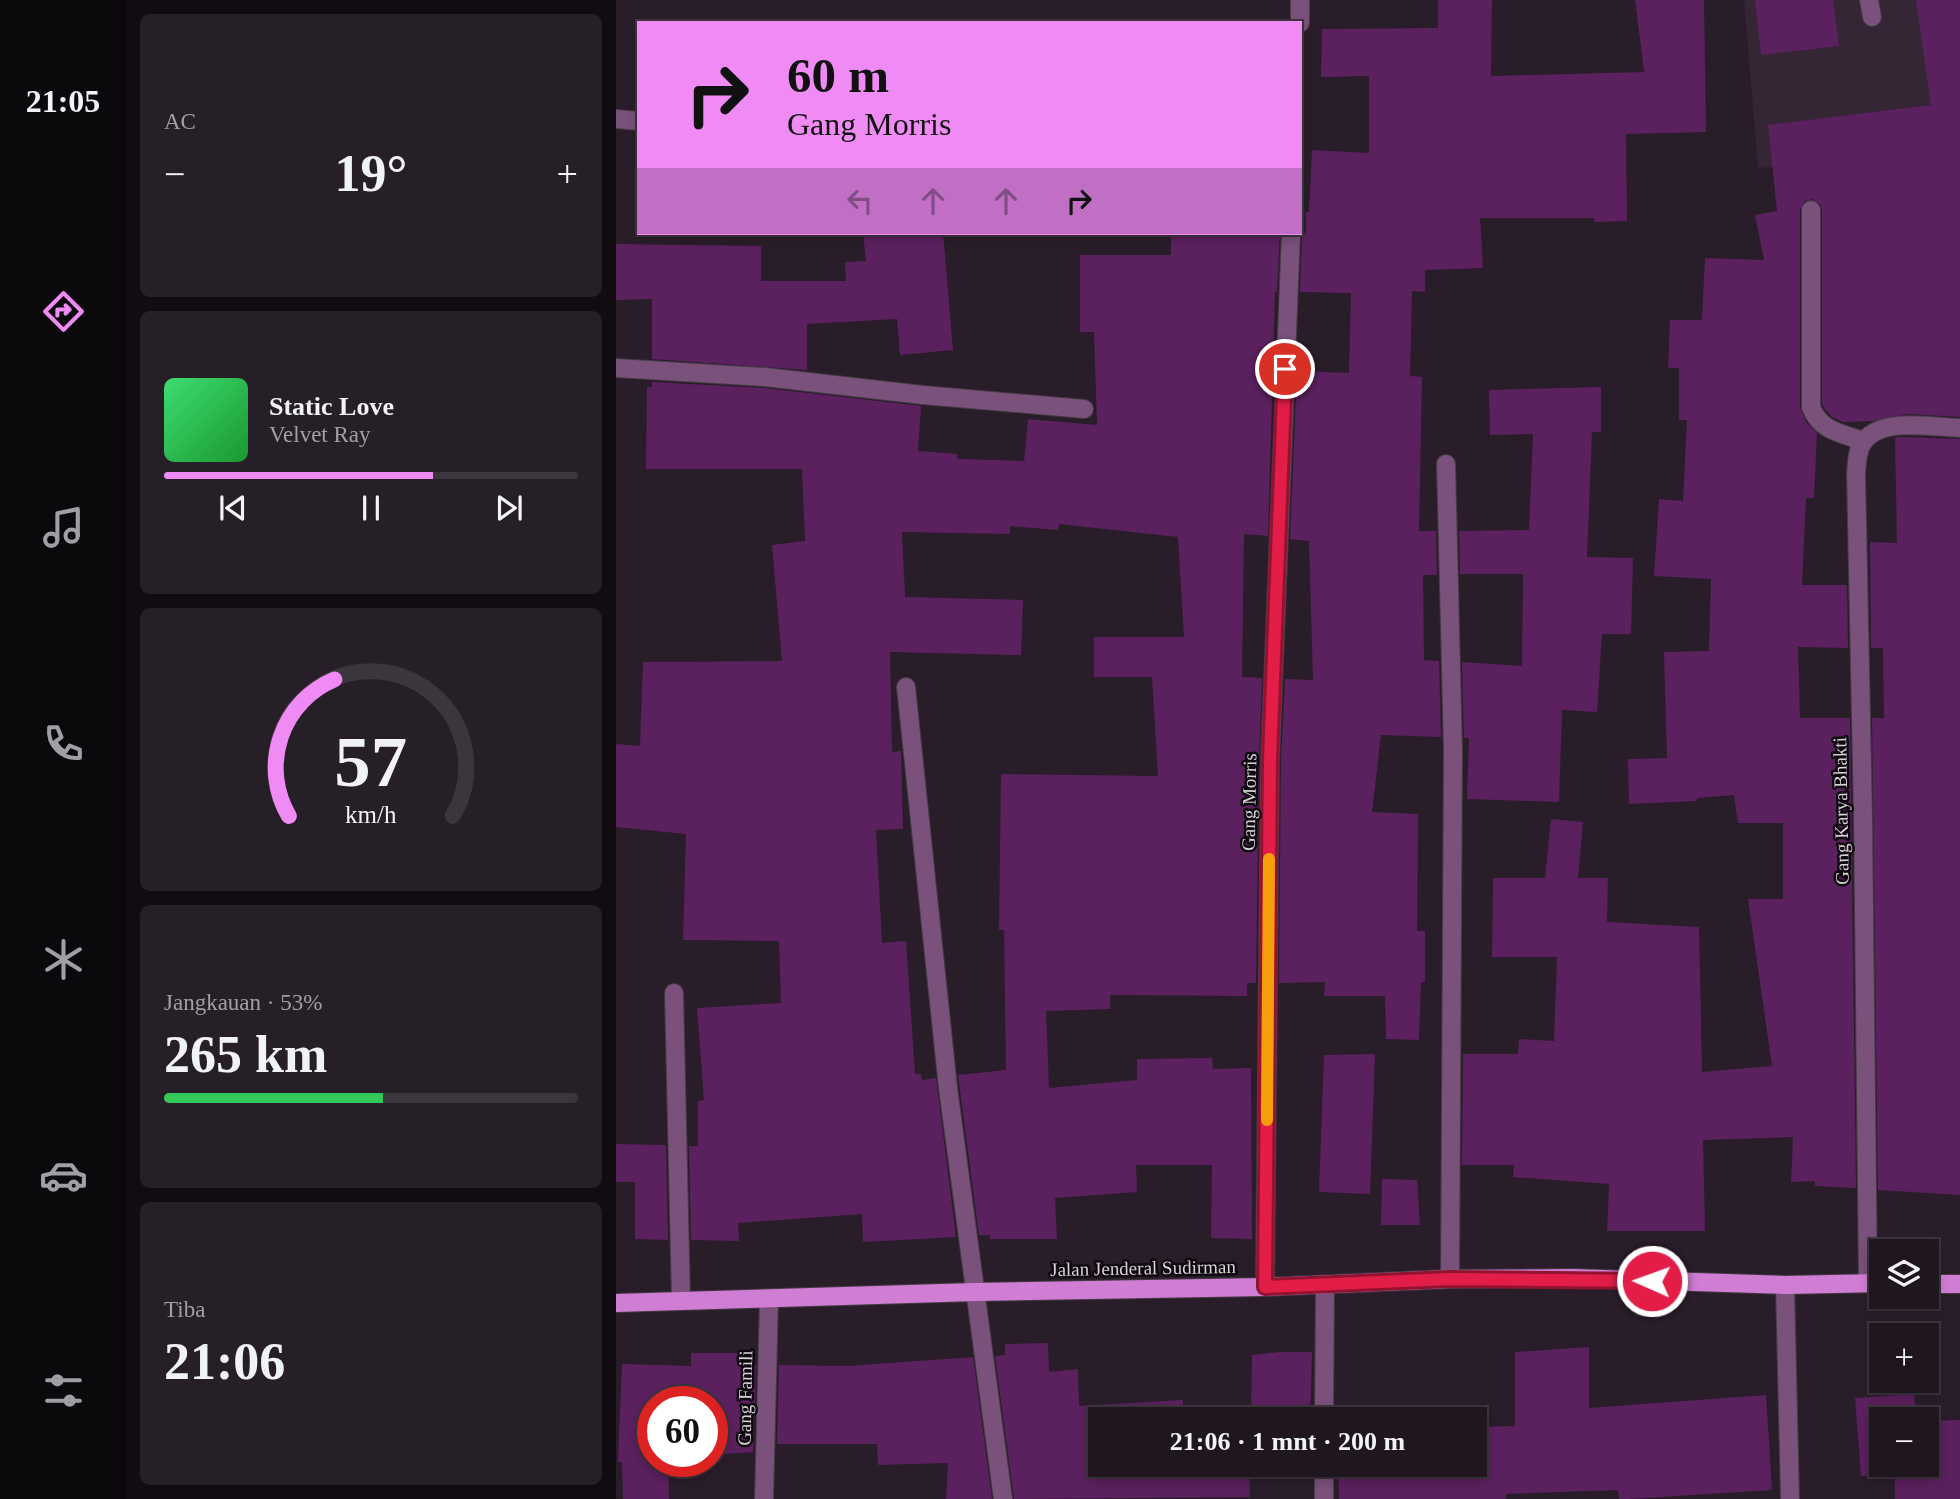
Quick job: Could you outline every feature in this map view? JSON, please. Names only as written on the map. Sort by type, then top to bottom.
[{"type":"main road","name":"Jalan Jenderal Sudirman","points":[[616,1303],[975,1292],[1265,1287],[1450,1279],[1572,1279],[1785,1285],[1869,1283]]},
{"type":"main road","points":[[1939,1284],[1960,1284]]},
{"type":"street","points":[[1300,0],[1300,21]]},
{"type":"street","points":[[616,120],[637,121]]},
{"type":"street","points":[[1811,210],[1811,407],[1815,418],[1823,426],[1863,441],[1873,432],[1894,425],[1960,428]]},
{"type":"street","name":"Gang Morris","points":[[1265,1287],[1270,759],[1291,235]]},
{"type":"street","points":[[616,368],[765,377],[923,395],[1084,409]]},
{"type":"street","name":"Gang Karya Bhakti","points":[[1863,441],[1858,453],[1856,473],[1874,1239]]},
{"type":"street","points":[[1446,464],[1453,750],[1450,1279]]},
{"type":"street","points":[[906,687],[948,1088],[1003,1499]]},
{"type":"street","points":[[674,993],[681,1300]]},
{"type":"street","points":[[1324,1407],[1325,1285]]},
{"type":"street","points":[[1785,1285],[1790,1499]]},
{"type":"street","name":"Gang Famili","points":[[764,1499],[769,1299]]},
{"type":"street","points":[[1324,1477],[1324,1499]]},
{"type":"shaded area","points":[[1744,0],[1960,0],[1960,153],[1758,168]]},
{"type":"building","points":[[1438,0],[1492,0],[1491,76],[1644,72],[1635,0],[1704,0],[1706,132],[1626,134],[1627,221],[1594,222],[1594,218],[1480,218],[1483,268],[1425,270],[1425,292],[1412,291],[1410,376],[1422,377],[1419,531],[1436,531],[1437,575],[1423,575],[1424,660],[1439,661],[1441,737],[1381,735],[1372,812],[1418,814],[1417,931],[1425,931],[1425,982],[1421,982],[1419,1040],[1386,1039],[1385,996],[1324,996],[1325,982],[1279,983],[1281,759],[1285,679],[1313,680],[1309,541],[1290,539],[1297,371],[1349,373],[1351,293],[1300,292],[1302,233],[1306,233],[1306,212],[1309,212],[1312,150],[1369,153],[1369,76],[1321,77],[1322,29],[1438,28]]},
{"type":"building","points":[[1755,0],[1833,0],[1839,46],[1761,55]]},
{"type":"building","points":[[1916,0],[1960,0],[1960,417],[1908,414],[1873,421],[1843,422],[1832,417],[1825,409],[1822,404],[1822,210],[1820,204],[1812,199],[1805,201],[1800,210],[1800,407],[1806,422],[1817,433],[1814,498],[1806,498],[1802,585],[1847,585],[1848,648],[1798,647],[1800,718],[1850,718],[1856,1188],[1815,1186],[1815,1181],[1791,1182],[1793,1137],[1703,1140],[1705,1231],[1607,1231],[1609,1184],[1513,1177],[1514,1165],[1462,1165],[1463,1054],[1518,1054],[1519,1039],[1554,1041],[1557,957],[1492,957],[1493,878],[1545,878],[1551,819],[1583,822],[1578,878],[1608,878],[1607,922],[1699,927],[1702,1072],[1772,1066],[1748,899],[1783,899],[1783,823],[1738,823],[1734,795],[1697,798],[1697,801],[1629,804],[1628,759],[1667,758],[1664,652],[1709,651],[1711,579],[1654,576],[1659,499],[1683,501],[1687,420],[1679,420],[1679,368],[1668,368],[1670,320],[1702,320],[1705,258],[1764,260],[1755,215],[1777,211],[1768,125],[1931,105]]},
{"type":"building","points":[[863,235],[943,235],[953,350],[900,355],[897,319],[807,324],[807,370],[652,359],[652,299],[616,300],[616,244],[761,246],[761,281],[846,281],[845,262],[866,261]]},
{"type":"building","points":[[1171,235],[1280,235],[1275,292],[1268,536],[1244,534],[1242,677],[1262,678],[1256,983],[1247,983],[1247,996],[1110,995],[1110,1009],[1046,1011],[1049,1088],[1137,1080],[1137,1059],[1212,1058],[1213,1069],[1251,1068],[1252,1239],[1211,1238],[1212,1165],[1136,1165],[1137,1192],[1055,1198],[1057,1239],[990,1239],[990,1235],[979,1235],[958,1075],[1006,1070],[1004,930],[999,930],[1001,774],[1158,776],[1152,677],[1094,677],[1094,637],[1184,637],[1178,537],[1059,524],[1058,530],[1010,526],[1010,534],[902,532],[905,597],[1023,600],[1021,655],[890,652],[892,752],[901,751],[903,829],[876,830],[882,943],[906,941],[915,1074],[921,1074],[922,1080],[936,1078],[956,1237],[863,1242],[862,1214],[738,1223],[739,1241],[691,1240],[689,1146],[698,1146],[698,1101],[704,1100],[697,1008],[781,1003],[779,941],[683,940],[686,834],[616,827],[616,744],[640,746],[643,662],[782,661],[772,545],[805,541],[802,469],[646,469],[647,387],[652,387],[652,382],[764,388],[921,406],[918,451],[957,454],[957,459],[1024,461],[1028,419],[1097,425],[1094,332],[1080,332],[1080,255],[1171,255]]},
{"type":"building","points":[[1601,387],[1601,432],[1592,432],[1587,557],[1633,558],[1631,634],[1602,634],[1597,712],[1562,710],[1559,802],[1467,799],[1469,738],[1464,738],[1462,662],[1522,666],[1523,574],[1460,574],[1459,531],[1529,530],[1533,434],[1490,435],[1489,390]]},
{"type":"building","points":[[1897,437],[1960,439],[1960,1195],[1878,1190],[1872,718],[1884,718],[1883,648],[1871,648],[1870,542],[1897,543]]},
{"type":"building","points":[[1375,1054],[1370,1194],[1319,1192],[1324,1055]]},
{"type":"building","points":[[616,1144],[666,1145],[668,1240],[635,1239],[635,1182],[616,1182]]},
{"type":"building","points":[[1382,1179],[1417,1180],[1420,1225],[1381,1225]]},
{"type":"building","points":[[1048,1343],[1049,1372],[1078,1369],[1079,1406],[1183,1400],[1183,1407],[1088,1407],[1088,1477],[1249,1477],[1250,1497],[1014,1499],[995,1356],[1005,1355],[1005,1344]]},
{"type":"building","points":[[1589,1347],[1589,1408],[1766,1395],[1772,1490],[1629,1499],[1619,1499],[1618,1490],[1506,1494],[1506,1499],[1339,1499],[1338,1477],[1487,1477],[1487,1427],[1515,1426],[1515,1352]]},
{"type":"building","points":[[1312,1352],[1310,1407],[1251,1407],[1252,1355]]},
{"type":"building","points":[[691,1353],[753,1353],[753,1365],[756,1365],[753,1452],[728,1454],[728,1386],[637,1386],[637,1477],[668,1477],[669,1499],[623,1499],[622,1462],[618,1462],[622,1364],[691,1366]]},
{"type":"building","points":[[973,1357],[992,1499],[946,1499],[948,1463],[878,1465],[877,1444],[777,1444],[779,1365],[848,1366]]},
{"type":"building","points":[[1914,1394],[1916,1407],[1869,1407],[1869,1476],[1861,1476],[1855,1398]]},
{"type":"building","points":[[1960,1420],[1960,1499],[1895,1499],[1895,1477],[1939,1477],[1939,1421]]},
{"type":"slow traffic","points":[[1267,1120],[1269,859]]},
{"type":"route","points":[[1285,369],[1270,759],[1265,1287],[1450,1279],[1652,1281]]}]
